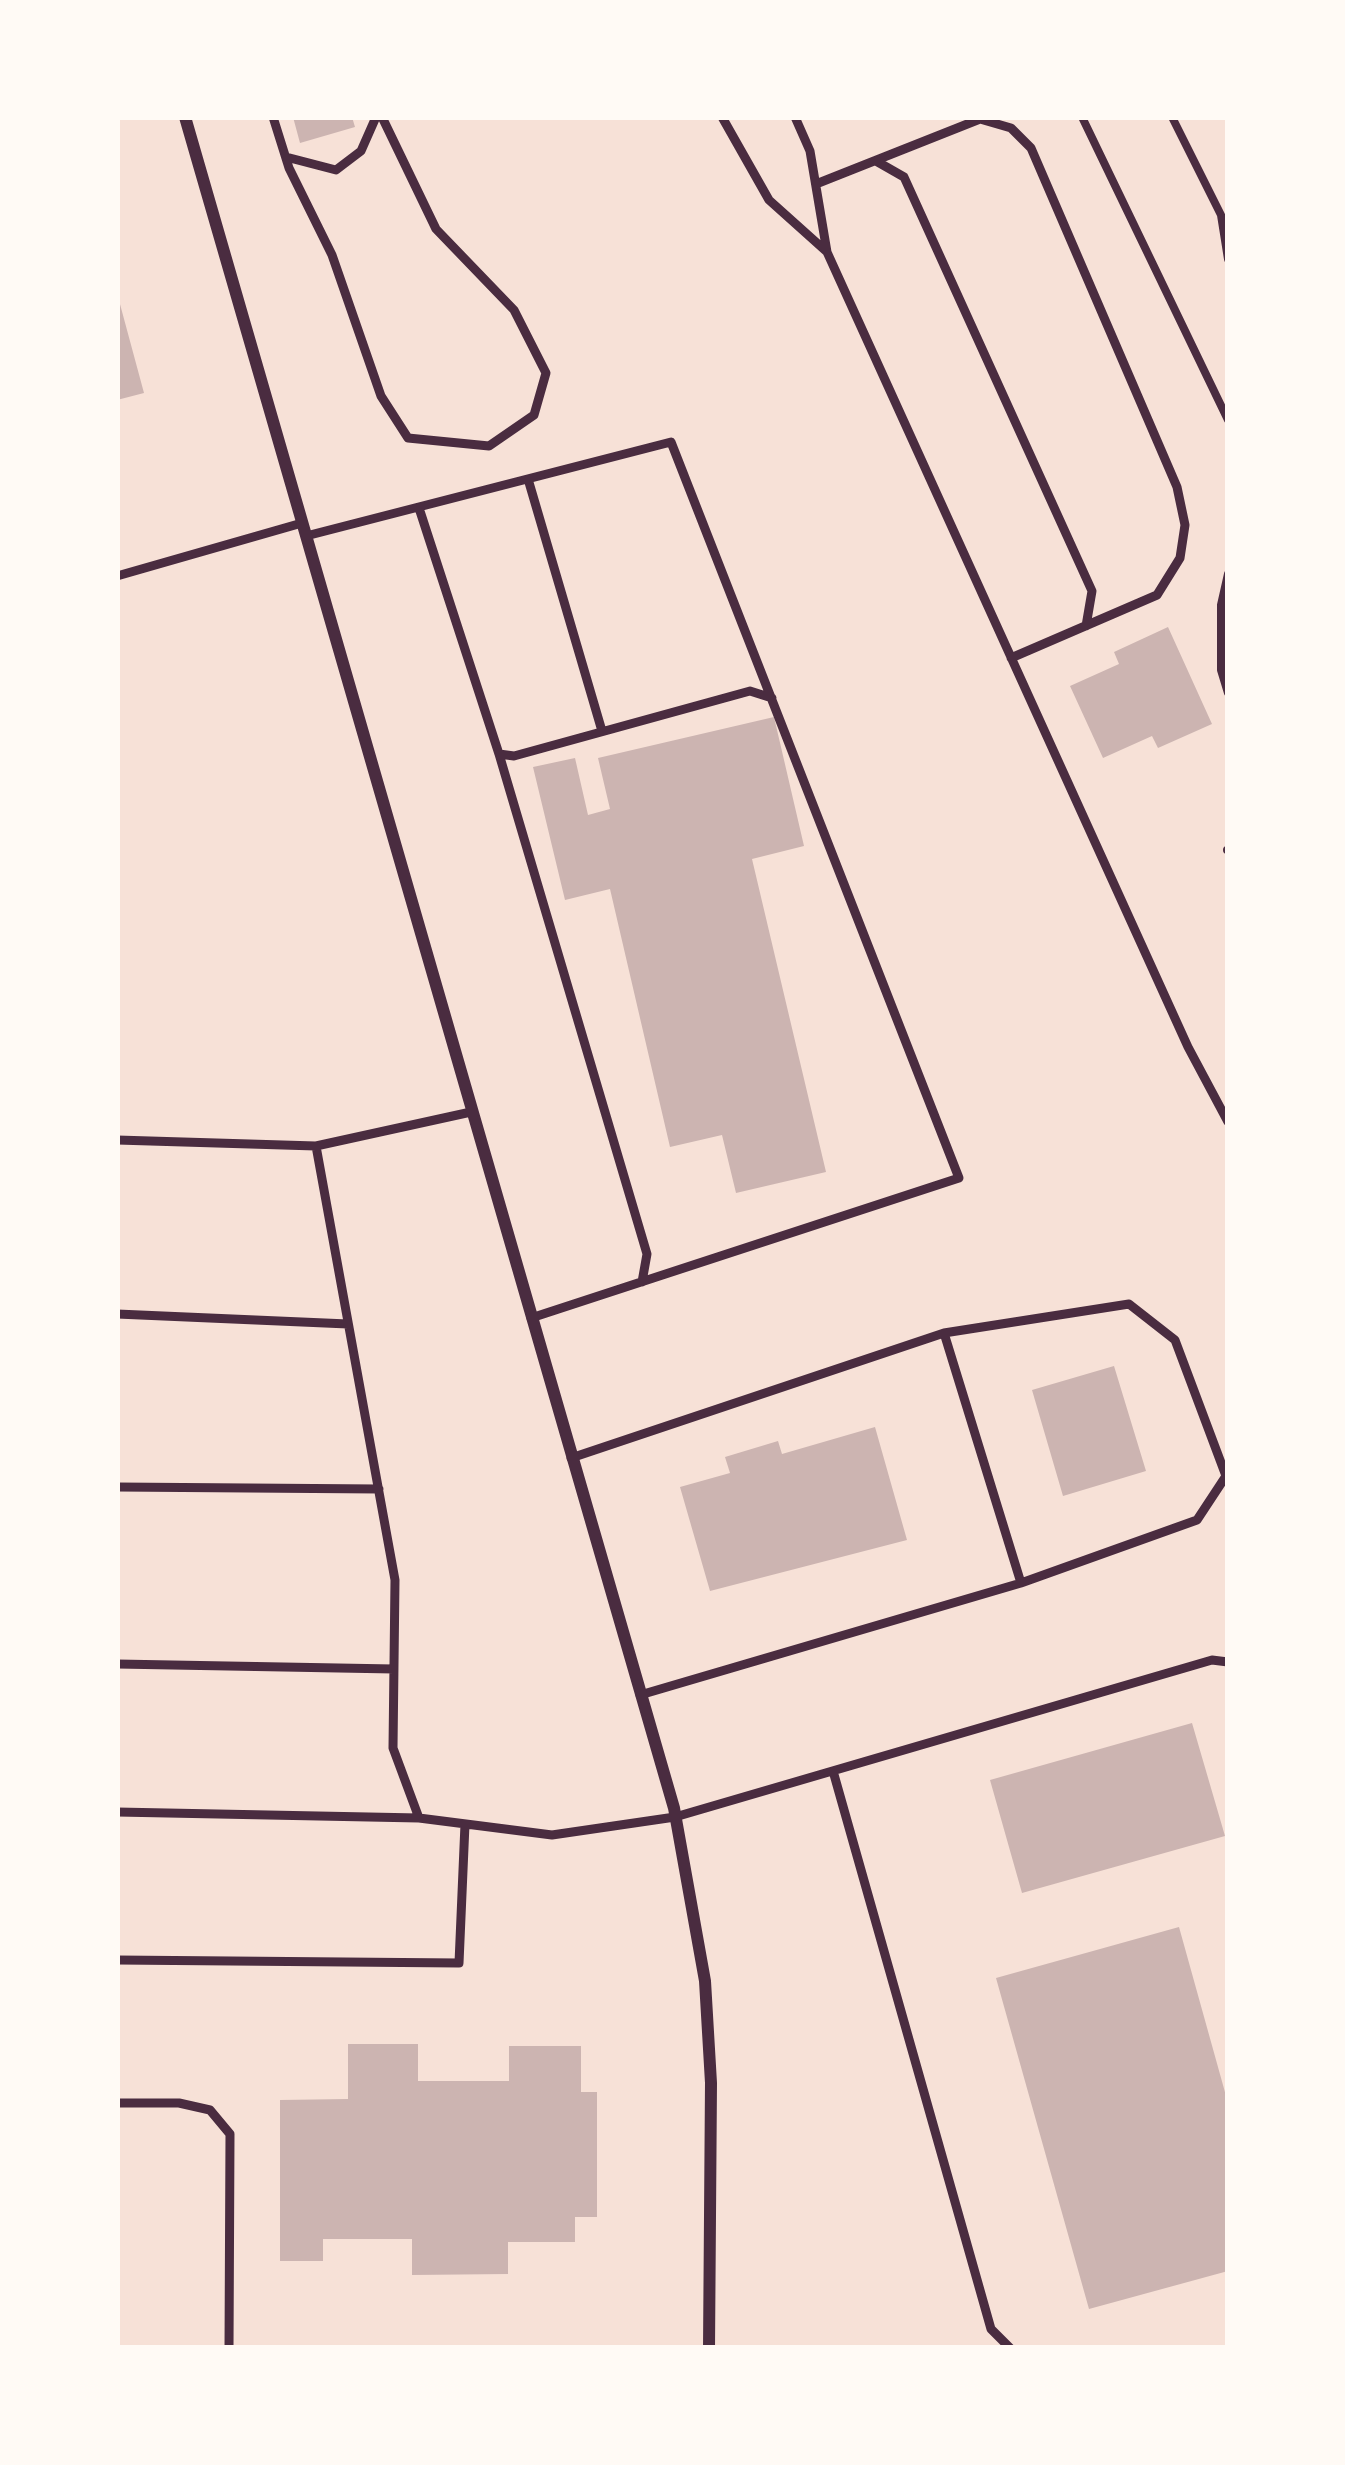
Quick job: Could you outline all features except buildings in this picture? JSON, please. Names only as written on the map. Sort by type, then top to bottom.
[{"type":"street","points":[[185,117],[675,1817],[705,1981],[711,2084],[710,2348]]},
{"type":"lane","points":[[273,117],[286,157],[332,255],[381,395],[408,438],[489,446],[534,415],[546,373],[514,310],[436,229],[379,117]]},
{"type":"lane","points":[[286,157],[336,170],[361,151],[379,117]]},
{"type":"lane","points":[[722,117],[769,200],[827,252]]},
{"type":"lane","points":[[796,117],[827,252],[1188,1047],[1228,1122]]},
{"type":"lane","points":[[815,184],[980,119],[1011,128],[1031,148],[1178,487],[1185,525],[1180,558],[1157,595],[1012,658]]},
{"type":"lane","points":[[876,160],[904,177],[1092,591],[1085,626]]},
{"type":"lane","points":[[117,576],[304,530],[418,508],[671,442],[959,1178],[531,1318]]},
{"type":"lane","points":[[528,479],[602,731]]},
{"type":"lane","points":[[418,508],[499,754],[647,1254],[642,1282]]},
{"type":"lane","points":[[499,754],[514,755],[750,691],[772,698]]},
{"type":"lane","points":[[117,1140],[316,1146],[472,1112]]},
{"type":"lane","points":[[316,1146],[395,1580],[393,1748],[418,1818]]},
{"type":"lane","points":[[571,1458],[944,1333],[1130,1304],[1175,1340],[1226,1476],[1197,1520],[1022,1583],[640,1695]]},
{"type":"lane","points":[[117,1314],[348,1324]]},
{"type":"lane","points":[[944,1333],[1022,1583]]},
{"type":"lane","points":[[117,1487],[379,1489]]},
{"type":"lane","points":[[117,1812],[418,1818],[552,1835],[675,1817],[1212,1660],[1228,1662]]},
{"type":"lane","points":[[117,1664],[394,1669]]},
{"type":"lane","points":[[833,1771],[991,2329],[1010,2348]]},
{"type":"lane","points":[[117,1960],[459,1963],[465,1824]]},
{"type":"lane","points":[[117,2103],[179,2103],[210,2110],[230,2134],[229,2348]]},
{"type":"path","points":[[1082,117],[1228,420]]},
{"type":"path","points":[[1172,117],[1228,226]]},
{"type":"path","points":[[1221,215],[1228,260]]},
{"type":"path","points":[[1228,574],[1221,605],[1221,670],[1228,693]]}]
